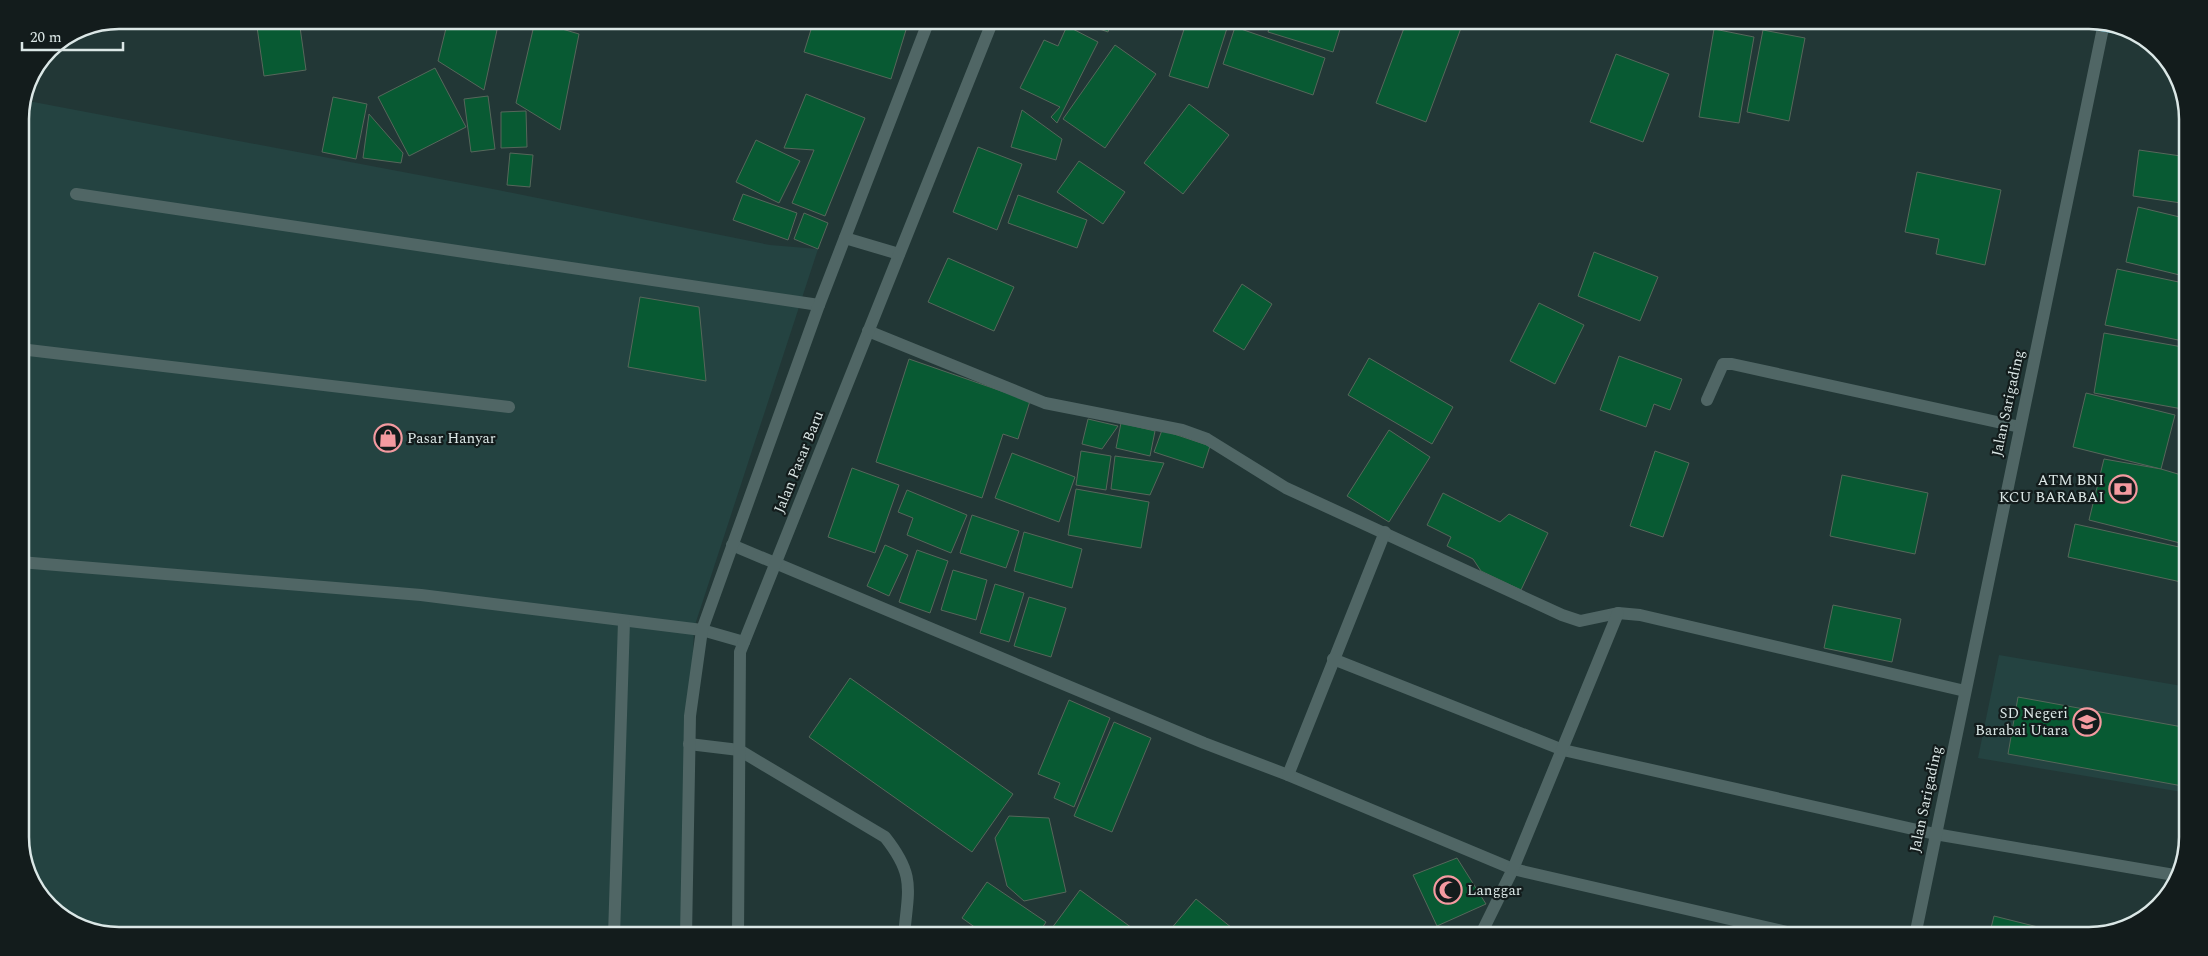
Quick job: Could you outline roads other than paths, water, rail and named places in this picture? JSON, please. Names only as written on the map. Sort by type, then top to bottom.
[{"type":"street","points":[[686,927],[690,716],[702,630],[819,305],[926,29]]},
{"type":"street","name":"Jalan Pasar Baru","points":[[738,927],[740,652],[989,29]]},
{"type":"street","name":"Jalan Sarigading","points":[[1917,927],[2103,30]]},
{"type":"street","points":[[76,194],[819,305]]},
{"type":"street","points":[[845,238],[899,254]]},
{"type":"street","points":[[868,331],[1045,403],[1182,430],[1207,439],[1286,488],[1385,532],[1562,616],[1580,621],[1618,613],[1640,615],[1965,691]]},
{"type":"street","points":[[29,350],[509,406]]},
{"type":"street","points":[[1707,400],[1723,364],[1732,364],[2020,426]]},
{"type":"street","points":[[1288,776],[1385,532]]},
{"type":"street","points":[[732,546],[1204,743],[1513,869],[1765,927]]},
{"type":"street","points":[[29,563],[421,595],[702,630],[744,642]]},
{"type":"street","points":[[1484,927],[1513,869],[1618,613]]},
{"type":"street","points":[[614,927],[624,620]]},
{"type":"street","points":[[1333,659],[1563,750],[1935,834],[2171,874]]},
{"type":"street","points":[[689,744],[739,750],[885,837],[900,856],[909,879],[905,927]]},
{"type":"place","name":"Pasar Hanyar","points":[[388,438]]},
{"type":"place","name":"ATM BNI KCU BARABAI","points":[[2123,489]]},
{"type":"place","name":"SD Negeri Barabai Utara","points":[[2087,722]]},
{"type":"place","name":"Langgar","points":[[1448,890]]}]
